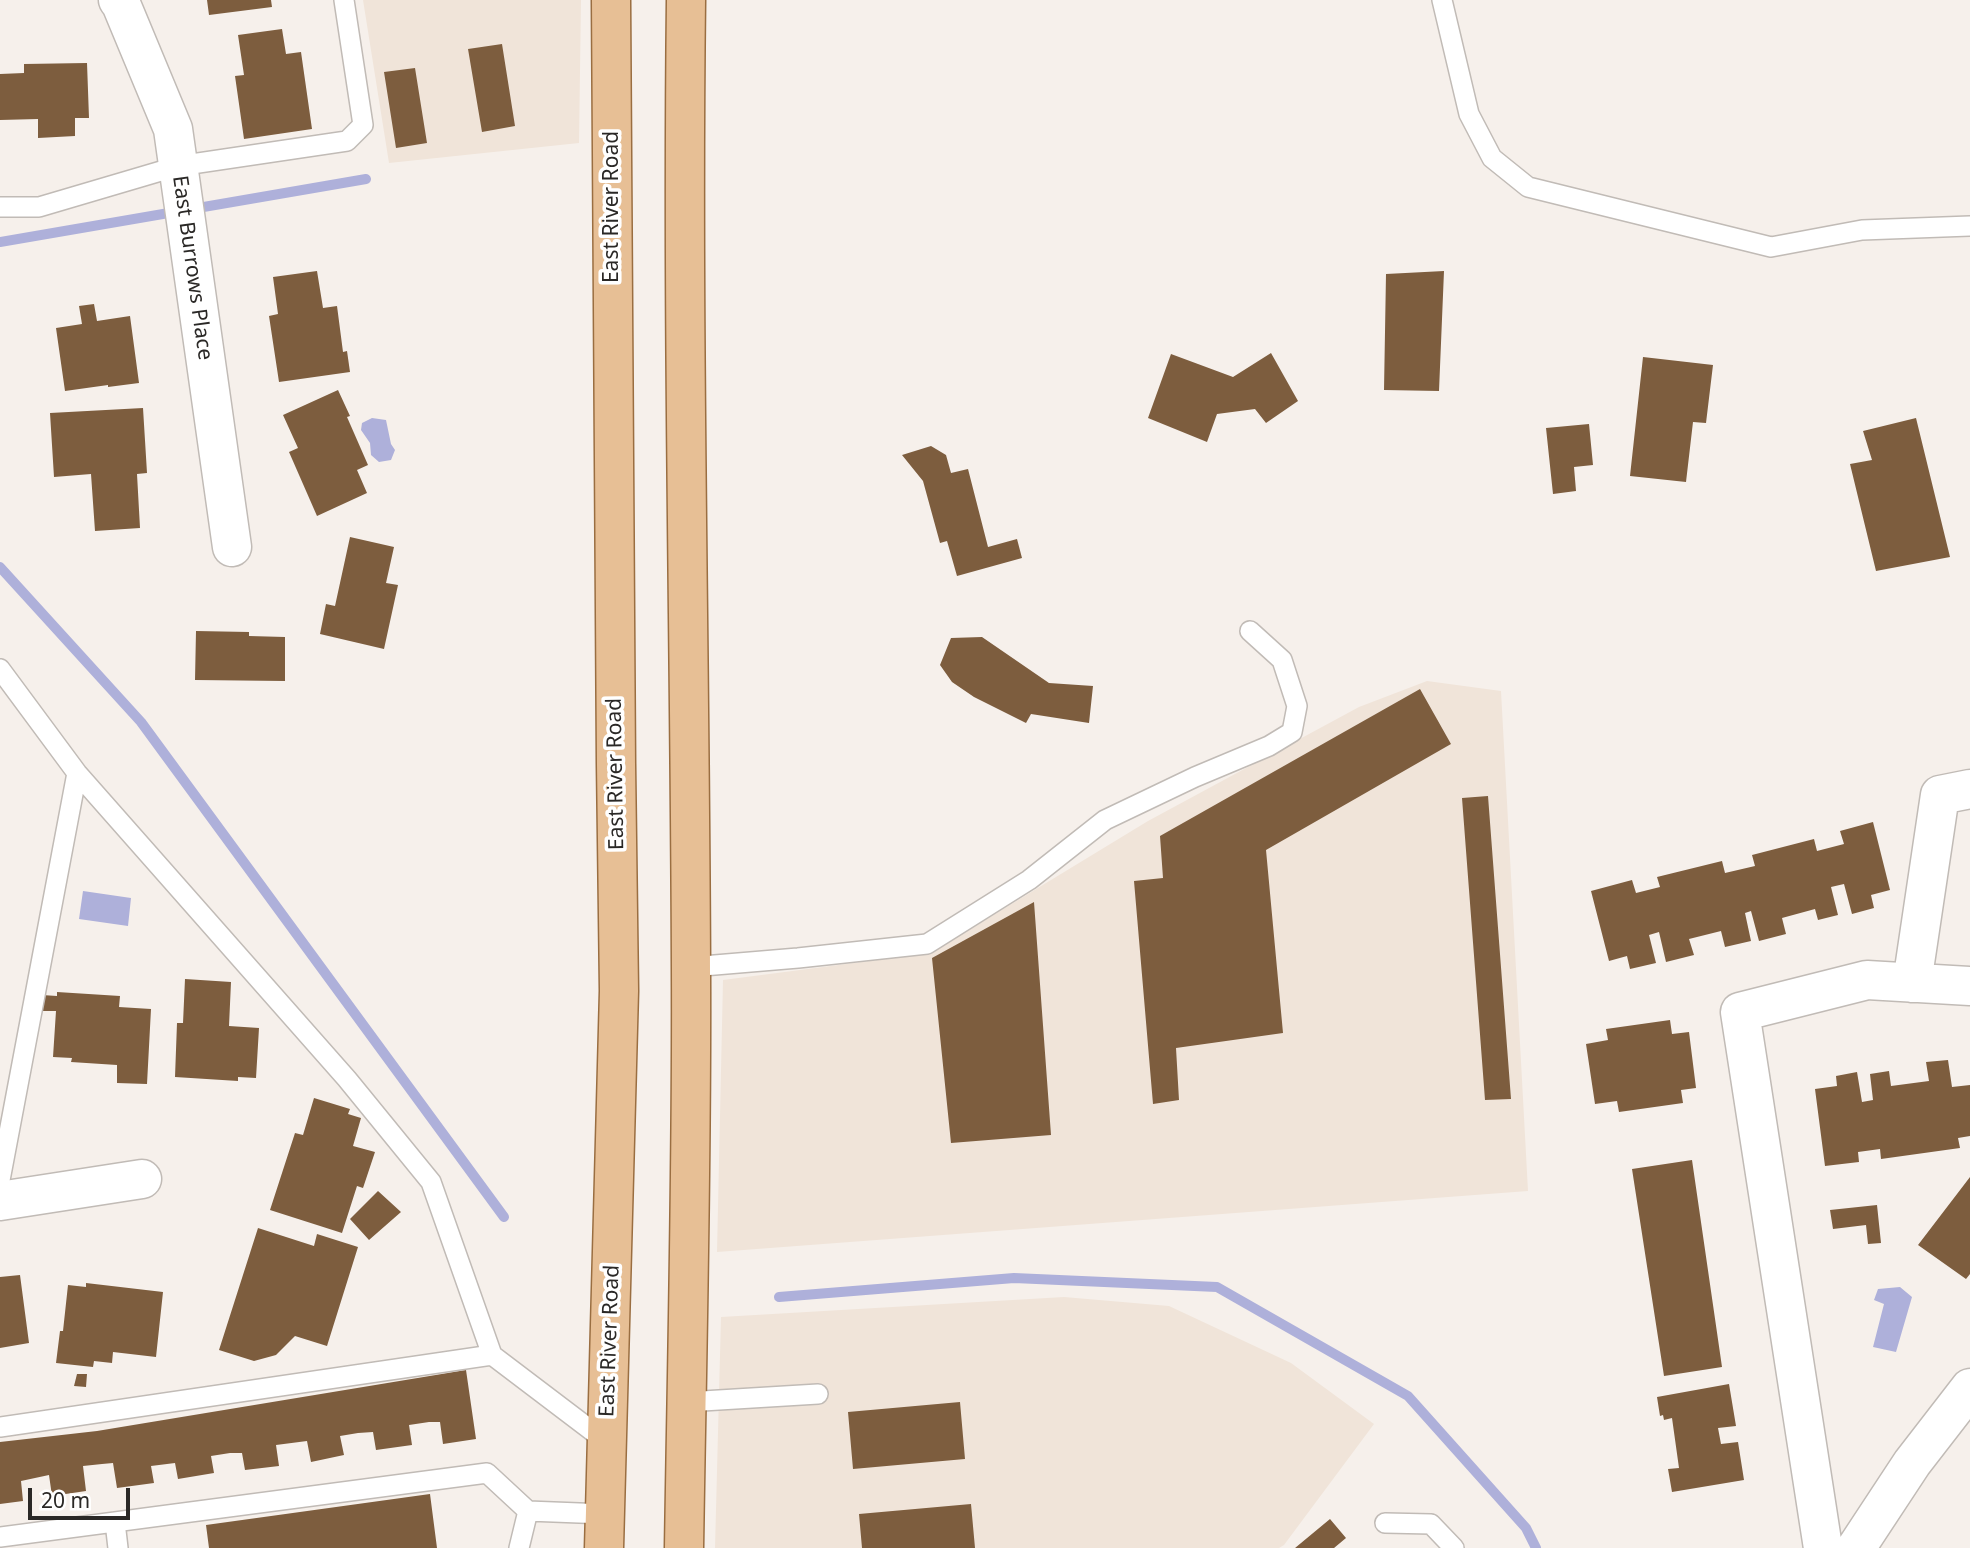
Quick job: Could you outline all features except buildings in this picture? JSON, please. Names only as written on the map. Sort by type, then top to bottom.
[{"type":"main road","name":"East River Road","points":[[605,1531],[619,991],[611,0]]},
{"type":"main road","points":[[684,1548],[692,1158],[684,180],[686,0]]},
{"type":"street","name":"East Burrows Place","points":[[118,0],[173,129],[232,547]]},
{"type":"street","points":[[1912,983],[1940,795],[1970,789]]},
{"type":"street","points":[[1823,1548],[1740,1012],[1867,980],[1970,986]]},
{"type":"street","points":[[0,1201],[142,1179]]},
{"type":"street","points":[[1856,1548],[1910,1466],[1970,1388]]},
{"type":"lane","points":[[0,207],[39,207],[178,166],[347,141],[363,125],[344,0]]},
{"type":"lane","points":[[1442,0],[1469,114],[1492,158],[1528,187],[1771,247],[1862,230],[1970,226]]},
{"type":"lane","points":[[691,967],[927,944],[1029,880],[1105,820],[1195,777],[1269,746],[1292,732],[1297,706],[1282,660],[1250,631]]},
{"type":"lane","points":[[0,669],[77,773],[347,1079],[431,1182],[492,1355],[608,1443]]},
{"type":"lane","points":[[0,1180],[77,773]]},
{"type":"lane","points":[[0,1427],[492,1355]]},
{"type":"lane","points":[[687,1402],[818,1394]]},
{"type":"lane","points":[[0,1537],[487,1473],[528,1511],[605,1531]]},
{"type":"lane","points":[[519,1548],[528,1511]]},
{"type":"lane","points":[[115,1522],[118,1548]]},
{"type":"lane","points":[[1385,1522],[1431,1524],[1454,1548]]},
{"type":"shaded area","points":[[363,0],[581,0],[579,143],[389,163]]},
{"type":"shaded area","points":[[1427,681],[1501,691],[1528,1191],[717,1252],[723,980],[931,953],[1148,821],[1359,707]]},
{"type":"shaded area","points":[[1064,1297],[1169,1306],[1291,1363],[1374,1424],[1284,1545],[1279,1548],[715,1548],[721,1317]]},
{"type":"water","points":[[372,418],[386,420],[391,444],[395,450],[391,460],[379,462],[371,455],[370,443],[361,430],[362,423]]},
{"type":"water","points":[[83,891],[131,898],[128,926],[79,919]]},
{"type":"water","points":[[1900,1287],[1912,1297],[1896,1352],[1873,1347],[1884,1304],[1874,1300],[1878,1289]]},
{"type":"waterway","points":[[0,242],[366,179]]},
{"type":"waterway","points":[[0,567],[141,722],[504,1217]]},
{"type":"waterway","points":[[779,1297],[1014,1278],[1217,1287],[1408,1396],[1526,1528],[1536,1548]]}]
